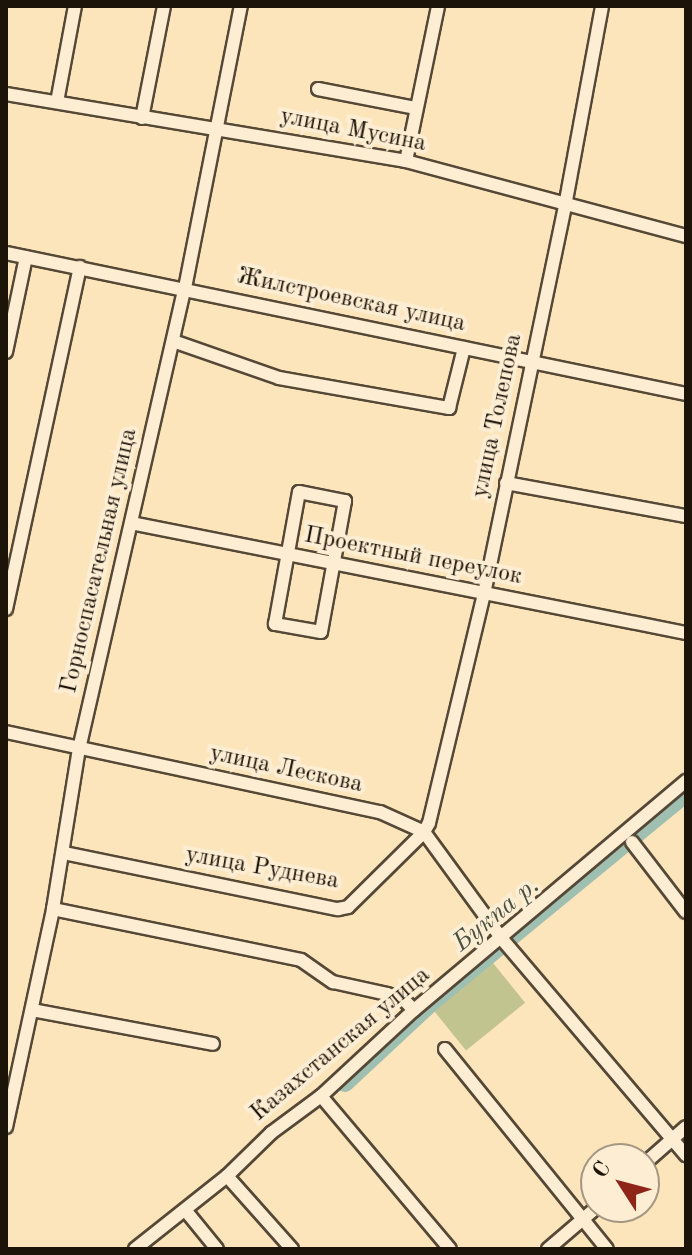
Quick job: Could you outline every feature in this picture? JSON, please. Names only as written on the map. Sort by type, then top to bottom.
[{"type":"street","points":[[57,102],[75,6]]},
{"type":"street","points":[[142,118],[164,6]]},
{"type":"street","name":"Горноспасательная улица","points":[[6,1125],[64,853],[79,749],[185,288],[241,6]]},
{"type":"street","points":[[406,161],[438,6]]},
{"type":"street","name":"улица Толепова","points":[[424,832],[429,823],[484,594],[565,206],[602,6]]},
{"type":"street","points":[[318,89],[416,108]]},
{"type":"street","name":"улица Мусина","points":[[6,94],[406,161],[686,236]]},
{"type":"street","name":"Жилстроевская улица","points":[[6,253],[686,394]]},
{"type":"street","points":[[6,352],[26,257]]},
{"type":"street","points":[[6,609],[80,267]]},
{"type":"street","points":[[173,341],[279,378],[449,408],[464,348]]},
{"type":"street","points":[[506,483],[686,516]]},
{"type":"street","points":[[299,492],[345,501],[333,565],[321,632],[275,624],[299,492]]},
{"type":"street","name":"Проектный переулок","points":[[131,523],[686,633]]},
{"type":"street","name":"улица Лескова","points":[[6,732],[380,812],[424,832],[502,939],[686,1155]]},
{"type":"street","name":"Казахстанская улица","points":[[135,1249],[186,1211],[271,1133],[321,1096],[414,1010],[686,781]]},
{"type":"street","name":"улица Руднева","points":[[64,853],[338,909],[348,907],[424,832]]},
{"type":"street","points":[[632,842],[686,912]]},
{"type":"street","points":[[53,909],[301,960],[333,982],[387,994],[404,1000],[414,1010]]},
{"type":"street","points":[[32,1010],[213,1044]]},
{"type":"street","points":[[445,1049],[580,1216]]},
{"type":"street","points":[[321,1096],[450,1249]]},
{"type":"street","points":[[660,1150],[686,1127]]},
{"type":"street","points":[[227,1176],[292,1249]]},
{"type":"street","points":[[186,1211],[217,1249]]},
{"type":"street","points":[[548,1249],[580,1222]]},
{"type":"street","points":[[585,1223],[607,1249]]},
{"type":"green space","points":[[493,963],[525,1003],[466,1050],[434,1011]]},
{"type":"waterway","name":"Букпа р.","points":[[345,1083],[433,1001],[686,793]]}]
